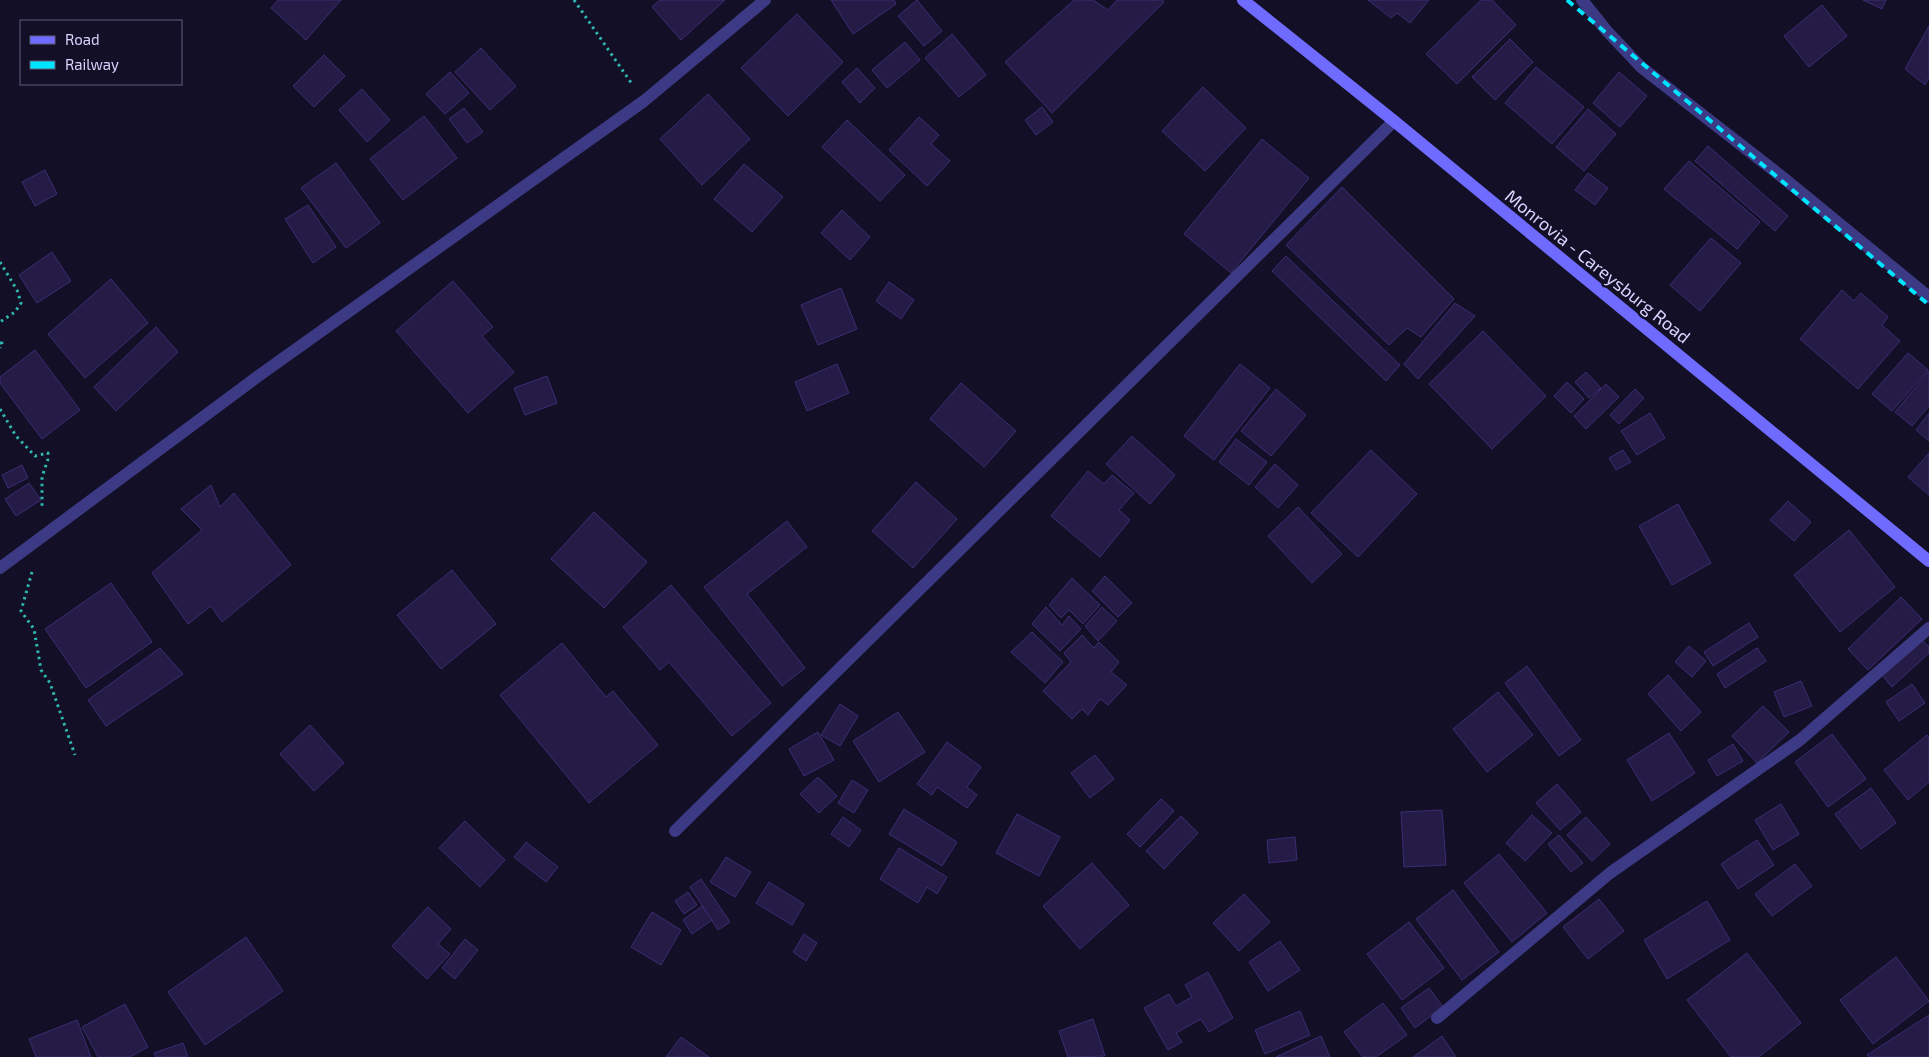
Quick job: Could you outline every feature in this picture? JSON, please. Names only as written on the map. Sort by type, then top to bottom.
[{"type":"main road","name":"Monrovia - Careysburg Road","points":[[1244,0],[1929,561]]},
{"type":"street","points":[[0,568],[257,377],[644,101],[765,0]]},
{"type":"street","points":[[1582,0],[1606,30],[1642,67],[1781,176],[1929,297]]},
{"type":"street","points":[[675,831],[1394,121]]},
{"type":"street","points":[[1437,1018],[1610,873],[1800,740],[1929,628]]},
{"type":"path","points":[[574,0],[644,101]]},
{"type":"path","points":[[0,262],[17,290],[21,303],[15,312],[0,322]]},
{"type":"path","points":[[0,343],[2,343],[0,348]]},
{"type":"path","points":[[0,409],[16,436],[35,456],[48,453],[42,477],[41,537],[21,611],[34,630],[41,670],[50,683],[75,755]]},
{"type":"building","points":[[278,0],[341,0],[306,40],[271,8]]},
{"type":"building","points":[[660,0],[725,0],[681,40],[652,7]]},
{"type":"building","points":[[831,0],[894,0],[896,4],[853,34]]},
{"type":"building","points":[[917,0],[942,31],[924,46],[898,16]]},
{"type":"building","points":[[1074,0],[1093,0],[1108,10],[1117,0],[1162,0],[1164,2],[1052,113],[1005,62]]},
{"type":"building","points":[[1368,0],[1429,0],[1410,23],[1397,13],[1391,18]]},
{"type":"building","points":[[1481,0],[1492,0],[1516,25],[1457,84],[1426,54]]},
{"type":"building","points":[[1863,0],[1886,0],[1882,9]]},
{"type":"building","points":[[1822,5],[1847,36],[1809,67],[1784,36]]},
{"type":"building","points":[[797,14],[843,62],[788,116],[741,68]]},
{"type":"building","points":[[1929,26],[1929,77],[1925,85],[1905,69]]},
{"type":"building","points":[[952,34],[986,75],[959,97],[925,58]]},
{"type":"building","points":[[1510,39],[1533,62],[1495,100],[1472,77]]},
{"type":"building","points":[[905,42],[920,60],[887,88],[872,70]]},
{"type":"building","points":[[481,48],[516,86],[490,110],[455,72]]},
{"type":"building","points":[[324,55],[345,76],[314,107],[293,86]]},
{"type":"building","points":[[1536,67],[1584,107],[1552,144],[1505,103]]},
{"type":"building","points":[[857,68],[875,88],[860,103],[842,82]]},
{"type":"building","points":[[450,72],[469,93],[445,114],[426,94]]},
{"type":"building","points":[[1619,72],[1647,96],[1620,127],[1593,103]]},
{"type":"building","points":[[1203,87],[1246,128],[1205,171],[1162,131]]},
{"type":"building","points":[[362,89],[390,120],[367,142],[339,110]]},
{"type":"building","points":[[708,94],[750,139],[702,185],[660,139]]},
{"type":"building","points":[[1042,107],[1053,122],[1036,135],[1025,120]]},
{"type":"building","points":[[464,108],[483,132],[467,143],[449,119]]},
{"type":"building","points":[[1588,109],[1616,134],[1584,171],[1556,147]]},
{"type":"building","points":[[424,116],[457,158],[403,200],[370,159]]},
{"type":"building","points":[[919,117],[939,135],[931,144],[950,161],[927,186],[889,150]]},
{"type":"building","points":[[847,120],[905,175],[880,201],[822,147]]},
{"type":"building","points":[[1262,139],[1309,178],[1231,273],[1184,234]]},
{"type":"building","points":[[1708,146],[1788,216],[1775,231],[1695,161]]},
{"type":"building","points":[[1689,161],[1760,222],[1737,249],[1664,189]]},
{"type":"building","points":[[336,163],[380,223],[346,248],[301,188]]},
{"type":"building","points":[[744,164],[783,197],[752,232],[714,199]]},
{"type":"building","points":[[45,170],[57,194],[35,206],[22,182]]},
{"type":"building","points":[[1588,173],[1608,188],[1595,205],[1575,190]]},
{"type":"building","points":[[1342,187],[1454,299],[1421,337],[1407,328],[1389,345],[1286,245]]},
{"type":"building","points":[[308,205],[336,247],[313,263],[285,219]]},
{"type":"building","points":[[842,210],[870,237],[850,260],[821,233]]},
{"type":"building","points":[[1711,238],[1741,263],[1700,311],[1670,285]]},
{"type":"building","points":[[52,252],[71,281],[37,303],[19,275]]},
{"type":"building","points":[[1286,256],[1400,365],[1386,381],[1272,271]]},
{"type":"building","points":[[111,279],[148,323],[85,378],[48,334]]},
{"type":"building","points":[[453,281],[493,327],[482,336],[514,372],[468,413],[396,331]]},
{"type":"building","points":[[889,282],[914,300],[901,319],[876,301]]},
{"type":"building","points":[[841,288],[857,329],[818,345],[801,305]]},
{"type":"building","points":[[1842,290],[1854,301],[1861,293],[1888,317],[1882,325],[1900,341],[1858,389],[1800,339]]},
{"type":"building","points":[[1455,303],[1475,316],[1418,379],[1404,364]]},
{"type":"building","points":[[156,327],[178,352],[116,411],[94,387]]},
{"type":"building","points":[[1483,331],[1546,396],[1492,449],[1429,384]]},
{"type":"building","points":[[35,350],[80,410],[42,439],[0,383],[0,377]]},
{"type":"building","points":[[1908,353],[1928,370],[1892,411],[1872,394]]},
{"type":"building","points":[[837,364],[849,393],[807,411],[795,382]]},
{"type":"building","points":[[1240,364],[1270,388],[1214,460],[1184,436]]},
{"type":"building","points":[[1929,371],[1929,406],[1912,426],[1895,412]]},
{"type":"building","points":[[1586,372],[1601,388],[1589,398],[1575,382]]},
{"type":"building","points":[[547,376],[557,403],[525,415],[514,388]]},
{"type":"building","points":[[1567,382],[1584,399],[1571,413],[1554,396]]},
{"type":"building","points":[[961,383],[1016,431],[984,467],[930,419]]},
{"type":"building","points":[[1606,384],[1619,397],[1586,429],[1574,416]]},
{"type":"building","points":[[1276,389],[1306,415],[1271,456],[1241,431]]},
{"type":"building","points":[[1635,389],[1644,398],[1619,424],[1610,415]]},
{"type":"building","points":[[1650,413],[1665,438],[1637,455],[1621,431]]},
{"type":"building","points":[[1929,413],[1929,441],[1916,430]]},
{"type":"building","points":[[1132,436],[1175,475],[1150,504],[1106,464]]},
{"type":"building","points":[[1236,439],[1267,462],[1249,485],[1219,462]]},
{"type":"building","points":[[1371,450],[1417,494],[1358,557],[1311,513]]},
{"type":"building","points":[[1623,450],[1631,462],[1616,470],[1609,458]]},
{"type":"building","points":[[1929,453],[1929,495],[1908,477]]},
{"type":"building","points":[[1275,464],[1298,485],[1278,508],[1255,487]]},
{"type":"building","points":[[22,465],[28,478],[8,488],[2,475]]},
{"type":"building","points":[[1088,471],[1104,484],[1112,475],[1134,493],[1119,510],[1130,520],[1100,557],[1051,516]]},
{"type":"building","points":[[916,482],[957,519],[913,568],[872,531]]},
{"type":"building","points":[[29,483],[41,500],[16,516],[5,499]]},
{"type":"building","points":[[211,485],[220,507],[234,493],[291,565],[222,622],[211,606],[188,624],[152,573],[202,530],[181,509]]},
{"type":"building","points":[[1788,501],[1811,522],[1794,541],[1770,520]]},
{"type":"building","points":[[1678,504],[1711,563],[1672,585],[1639,526]]},
{"type":"building","points":[[1298,507],[1342,554],[1312,583],[1268,536]]},
{"type":"building","points":[[594,512],[647,562],[604,608],[551,559]]},
{"type":"building","points":[[787,521],[807,547],[747,594],[805,668],[782,686],[704,587]]},
{"type":"building","points":[[1849,530],[1895,587],[1840,632],[1794,575]]},
{"type":"building","points":[[452,570],[496,624],[441,669],[397,615]]},
{"type":"building","points":[[1105,576],[1132,603],[1118,617],[1092,591]]},
{"type":"building","points":[[1072,578],[1100,605],[1083,624],[1069,610],[1061,618],[1049,605]]},
{"type":"building","points":[[111,583],[152,642],[86,688],[45,629]]},
{"type":"building","points":[[671,585],[771,703],[732,736],[669,662],[660,670],[623,627]]},
{"type":"building","points":[[1901,597],[1922,619],[1868,670],[1848,649]]},
{"type":"building","points":[[1046,607],[1062,625],[1069,616],[1081,629],[1060,651],[1032,624]]},
{"type":"building","points":[[1102,607],[1117,621],[1098,641],[1085,626]]},
{"type":"building","points":[[1749,623],[1758,637],[1713,666],[1704,652]]},
{"type":"building","points":[[1032,632],[1063,662],[1045,683],[1011,652]]},
{"type":"building","points":[[1082,635],[1094,648],[1099,642],[1119,662],[1111,672],[1127,685],[1108,705],[1100,699],[1088,715],[1082,709],[1072,719],[1043,691],[1071,662],[1064,653]]},
{"type":"building","points":[[1921,639],[1929,647],[1929,653],[1892,687],[1882,675]]},
{"type":"building","points":[[562,643],[606,697],[613,691],[658,745],[589,803],[500,695]]},
{"type":"building","points":[[1689,646],[1706,661],[1692,677],[1675,662]]},
{"type":"building","points":[[160,648],[183,674],[106,726],[88,700]]},
{"type":"building","points":[[1757,648],[1766,661],[1725,688],[1717,674]]},
{"type":"building","points":[[1527,666],[1581,740],[1559,756],[1505,683]]},
{"type":"building","points":[[1668,675],[1701,712],[1681,731],[1648,694]]},
{"type":"building","points":[[1801,681],[1812,706],[1784,717],[1774,692]]},
{"type":"building","points":[[1912,684],[1925,703],[1899,721],[1886,702]]},
{"type":"building","points":[[1498,692],[1533,735],[1487,772],[1453,729]]},
{"type":"building","points":[[840,704],[858,716],[840,746],[821,735]]},
{"type":"building","points":[[1763,706],[1789,732],[1757,763],[1732,736]]},
{"type":"building","points":[[898,712],[925,752],[879,782],[853,741]]},
{"type":"building","points":[[310,725],[344,763],[314,791],[280,754]]},
{"type":"building","points":[[818,732],[834,760],[804,776],[789,749]]},
{"type":"building","points":[[1669,733],[1695,773],[1652,801],[1627,760]]},
{"type":"building","points":[[1832,734],[1866,779],[1828,807],[1795,762]]},
{"type":"building","points":[[1927,735],[1929,737],[1929,782],[1908,800],[1884,770]]},
{"type":"building","points":[[947,742],[981,767],[967,787],[977,795],[967,808],[937,787],[932,795],[917,784]]},
{"type":"building","points":[[1733,744],[1743,761],[1717,776],[1708,760]]},
{"type":"building","points":[[1095,755],[1114,779],[1090,798],[1071,773]]},
{"type":"building","points":[[818,777],[837,796],[819,813],[800,794]]},
{"type":"building","points":[[852,780],[868,790],[854,813],[838,803]]},
{"type":"building","points":[[1557,784],[1581,812],[1560,830],[1536,803]]},
{"type":"building","points":[[1871,788],[1896,823],[1861,849],[1835,814]]},
{"type":"building","points":[[1161,799],[1174,811],[1140,847],[1127,834]]},
{"type":"building","points":[[1781,804],[1799,834],[1773,850],[1755,820]]},
{"type":"building","points":[[904,809],[957,842],[942,866],[889,834]]},
{"type":"building","points":[[1442,810],[1446,865],[1404,867],[1401,812]]},
{"type":"building","points":[[1017,814],[1060,837],[1039,876],[996,853]]},
{"type":"building","points":[[1532,815],[1552,833],[1525,861],[1506,843]]},
{"type":"building","points":[[1181,816],[1198,833],[1164,869],[1146,851]]},
{"type":"building","points":[[843,817],[861,830],[849,847],[831,834]]},
{"type":"building","points":[[1586,817],[1610,844],[1592,861],[1567,835]]},
{"type":"building","points":[[465,821],[505,860],[480,887],[439,848]]},
{"type":"building","points":[[1559,835],[1583,863],[1571,872],[1548,844]]},
{"type":"building","points":[[1295,837],[1297,860],[1269,863],[1267,840]]},
{"type":"building","points":[[1757,840],[1774,865],[1738,889],[1721,864]]},
{"type":"building","points":[[526,842],[558,867],[546,882],[514,857]]},
{"type":"building","points":[[899,848],[947,877],[937,894],[927,887],[918,903],[880,879]]},
{"type":"building","points":[[1499,854],[1547,913],[1512,942],[1464,883]]},
{"type":"building","points":[[726,857],[751,872],[735,897],[710,882]]},
{"type":"building","points":[[1092,863],[1129,905],[1080,949],[1043,906]]},
{"type":"building","points":[[1795,864],[1812,886],[1772,916],[1755,894]]},
{"type":"building","points":[[701,879],[730,922],[718,930],[690,887]]},
{"type":"building","points":[[769,882],[804,904],[792,925],[756,903]]},
{"type":"building","points":[[1453,890],[1499,952],[1462,980],[1416,919]]},
{"type":"building","points":[[688,892],[697,905],[684,914],[675,901]]},
{"type":"building","points":[[1244,894],[1270,922],[1239,951],[1213,923]]},
{"type":"building","points":[[1599,899],[1624,931],[1588,959],[1563,927]]},
{"type":"building","points":[[1707,901],[1730,940],[1667,979],[1644,940]]},
{"type":"building","points":[[702,906],[712,920],[692,934],[683,920]]},
{"type":"building","points":[[428,907],[451,929],[438,944],[450,954],[427,979],[392,946]]},
{"type":"building","points":[[652,912],[681,930],[661,965],[631,947]]},
{"type":"building","points":[[1409,922],[1444,968],[1402,1000],[1367,954]]},
{"type":"building","points":[[804,934],[817,943],[806,961],[793,952]]},
{"type":"building","points":[[246,937],[283,991],[205,1045],[168,992]]},
{"type":"building","points":[[465,939],[478,950],[455,979],[442,968]]},
{"type":"building","points":[[1280,941],[1300,970],[1268,991],[1249,962]]},
{"type":"building","points":[[1747,953],[1801,1023],[1759,1057],[1731,1057],[1687,1000]]},
{"type":"building","points":[[1896,957],[1929,1001],[1873,1044],[1840,1000]]},
{"type":"building","points":[[1208,972],[1233,1018],[1209,1032],[1201,1019],[1176,1033],[1182,1042],[1168,1050],[1144,1008],[1169,994],[1176,1006],[1192,997],[1185,985]]},
{"type":"building","points":[[1429,988],[1443,1007],[1415,1028],[1401,1008]]},
{"type":"building","points":[[1383,1003],[1407,1035],[1376,1057],[1363,1057],[1344,1032]]},
{"type":"building","points":[[125,1004],[148,1047],[130,1057],[98,1057],[82,1027]]},
{"type":"building","points":[[1300,1011],[1310,1035],[1265,1054],[1255,1030]]},
{"type":"building","points":[[1929,1015],[1929,1057],[1869,1057],[1867,1055]]},
{"type":"building","points":[[1093,1019],[1105,1056],[1068,1057],[1059,1031]]},
{"type":"building","points":[[77,1020],[91,1057],[36,1057],[29,1039]]},
{"type":"building","points":[[1321,1036],[1330,1057],[1276,1057]]},
{"type":"building","points":[[1442,1036],[1456,1057],[1413,1057]]},
{"type":"building","points":[[681,1037],[709,1057],[666,1057]]},
{"type":"building","points":[[183,1043],[188,1057],[156,1057],[154,1053]]},
{"type":"railway","points":[[1567,0],[1929,305]]}]
